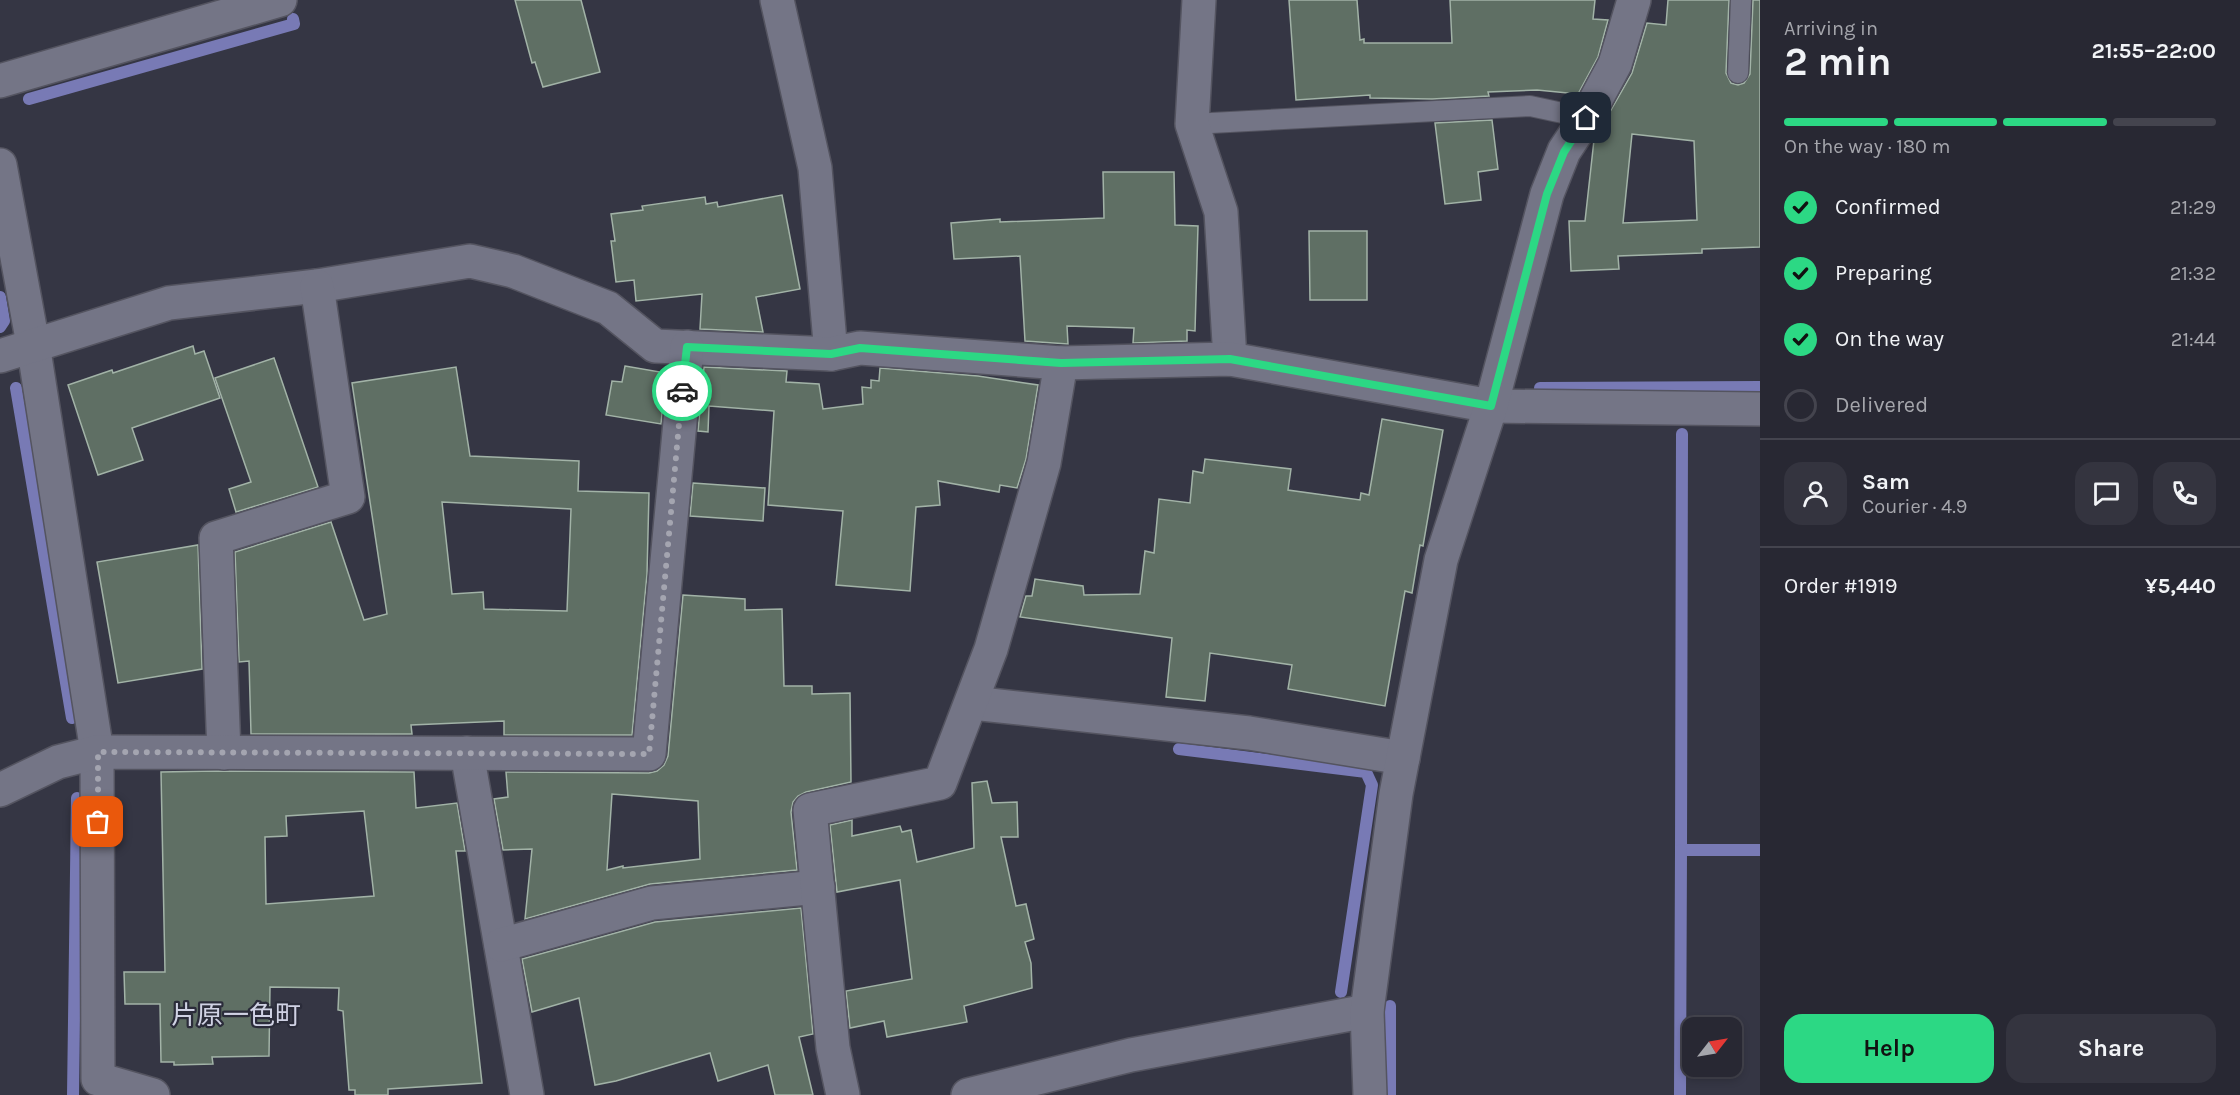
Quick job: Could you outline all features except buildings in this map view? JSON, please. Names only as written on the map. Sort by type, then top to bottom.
[{"type":"street","points":[[0,81],[280,0]]},
{"type":"street","points":[[777,0],[815,168],[831,354]]},
{"type":"street","points":[[1199,0],[1192,124],[1221,212],[1230,359]]},
{"type":"street","points":[[1370,1095],[1367,1011],[1403,758],[1441,560],[1491,406],[1547,194],[1564,152],[1586,118],[1615,64],[1634,0]]},
{"type":"street","points":[[0,165],[33,344],[98,752],[98,1079],[153,1095]]},
{"type":"street","points":[[0,356],[169,303],[317,286],[470,261],[513,271],[608,308],[655,346],[831,354],[860,348],[1061,363],[1230,359],[1491,406],[1760,409]]},
{"type":"street","points":[[224,753],[216,538],[348,497],[317,286]]},
{"type":"street","points":[[0,790],[58,762],[98,752],[649,754],[687,347]]},
{"type":"street","points":[[843,1095],[833,1048],[810,810],[940,783],[991,649],[1044,463],[1061,363]]},
{"type":"street","points":[[972,703],[1249,733],[1403,758]]},
{"type":"street","points":[[467,753],[527,1095]]},
{"type":"street","points":[[501,945],[652,903],[818,887]]},
{"type":"street","points":[[968,1095],[1131,1055],[1367,1011]]},
{"type":"lane","points":[[1738,73],[1741,0]]},
{"type":"lane","points":[[1192,124],[1530,106],[1586,118]]},
{"type":"waterway","points":[[29,99],[294,24],[293,19]]},
{"type":"waterway","points":[[0,297],[4,321],[0,327]]},
{"type":"waterway","points":[[1540,388],[1760,387]]},
{"type":"waterway","points":[[16,388],[72,718]]},
{"type":"waterway","points":[[1682,434],[1681,850],[1760,850]]},
{"type":"waterway","points":[[1179,749],[1366,772],[1372,785],[1341,992]]},
{"type":"waterway","points":[[73,1095],[77,798]]},
{"type":"waterway","points":[[1680,1095],[1681,850]]},
{"type":"waterway","points":[[1390,1006],[1390,1095]]},
{"type":"way so far","points":[[98,822],[98,752],[649,754],[682,391]]},
{"type":"district","name":"片原一色町","points":[[236,1015]]},
{"type":"route","points":[[682,391],[687,347],[831,354],[860,348],[1061,363],[1230,359],[1491,406],[1547,194],[1564,152],[1586,118]]}]
